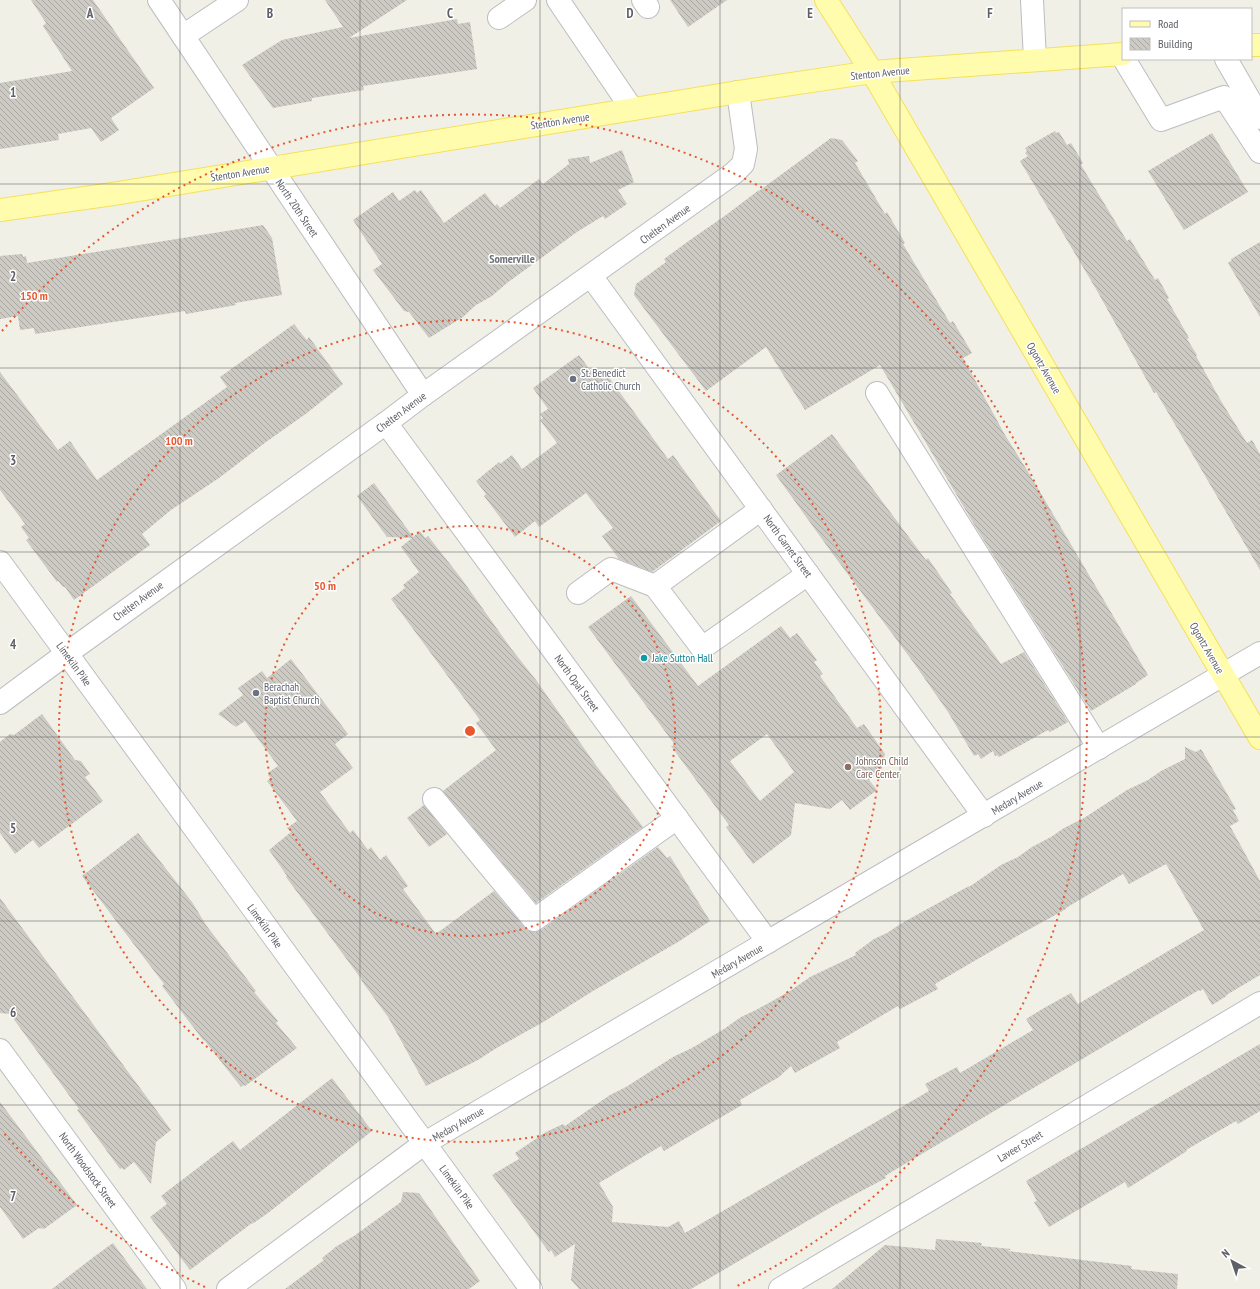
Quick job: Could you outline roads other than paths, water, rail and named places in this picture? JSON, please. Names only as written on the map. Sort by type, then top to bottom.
[{"type":"main road","name":"Ogontz Avenue","points":[[826,0],[872,72],[1260,738]]},
{"type":"main road","name":"Stenton Avenue","points":[[0,210],[113,194],[632,109],[872,72],[1035,60],[1122,56]]},
{"type":"street","name":"North 20th Street","points":[[159,0],[423,395]]},
{"type":"street","points":[[183,36],[237,0]]},
{"type":"street","points":[[499,18],[525,0]]},
{"type":"street","points":[[558,0],[632,109]]},
{"type":"street","points":[[1032,0],[1035,60]]},
{"type":"street","points":[[1124,60],[1161,120],[1224,97],[1260,152]]},
{"type":"street","points":[[1227,60],[1260,118]]},
{"type":"street","name":"Chelten Avenue","points":[[0,703],[423,395],[734,173],[743,164],[746,149],[738,92]]},
{"type":"street","name":"North Garnet Street","points":[[591,276],[984,816]]},
{"type":"street","points":[[877,393],[1099,748]]},
{"type":"street","name":"North Opal Street","points":[[386,423],[768,942]]},
{"type":"street","points":[[655,586],[761,509]]},
{"type":"street","name":"Limekiln Pike","points":[[0,562],[531,1289]]},
{"type":"street","points":[[578,593],[611,569],[655,586],[702,648],[808,574]]},
{"type":"street","name":"Medary Avenue","points":[[228,1289],[425,1143],[1260,653]]},
{"type":"street","points":[[434,799],[534,920],[676,818]]},
{"type":"street","name":"Laveer Street","points":[[780,1289],[1260,1003]]},
{"type":"street","name":"North Woodstock Street","points":[[0,1050],[175,1289]]},
{"type":"place","name":"St. Benedict Catholic Church","points":[[573,379]]},
{"type":"place","name":"Jake Sutton Hall","points":[[644,658]]},
{"type":"place","name":"Berachah Baptist Church","points":[[256,693]]},
{"type":"place","name":"Johnson Child Care Center","points":[[848,767]]},
{"type":"district","name":"Somerville","points":[[512,258]]}]
